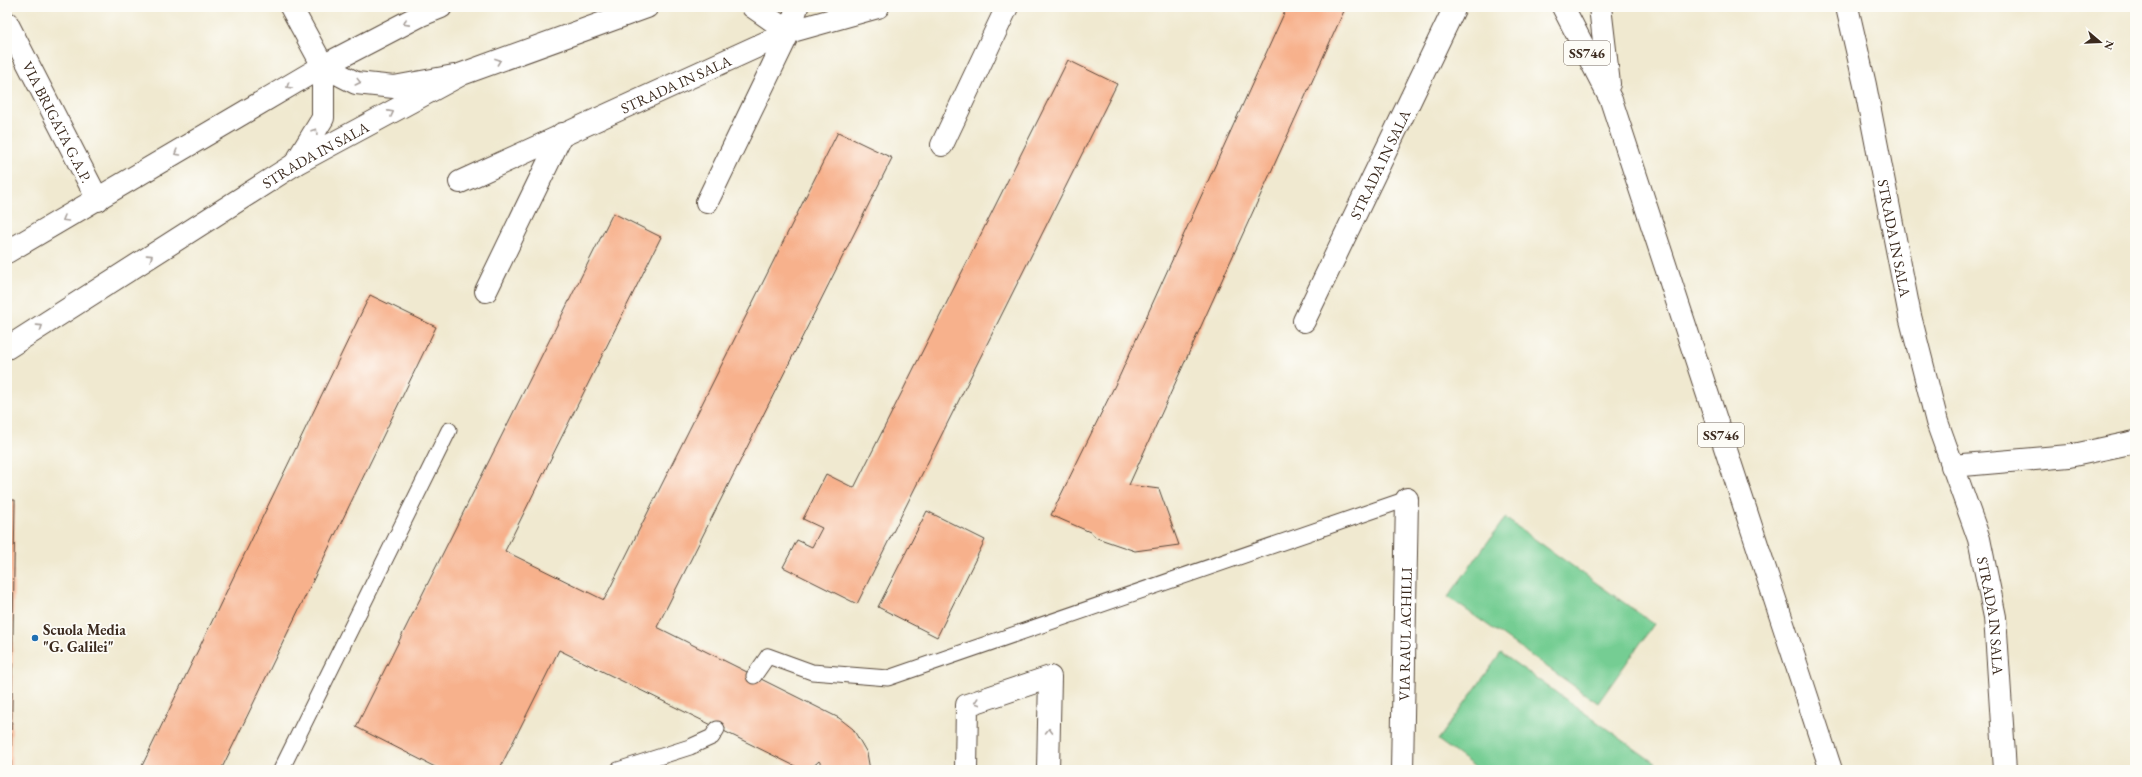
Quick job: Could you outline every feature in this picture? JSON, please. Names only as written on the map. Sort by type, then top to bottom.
[{"type":"street","points":[[291,7],[323,66],[323,118],[295,164]]},
{"type":"street","points":[[7,252],[98,200],[323,66],[421,15],[441,7]]},
{"type":"street","name":"STRADA IN SALA","points":[[7,348],[295,164],[462,74],[647,7]]},
{"type":"street","points":[[752,7],[789,32]]},
{"type":"street","points":[[707,202],[789,32],[797,7]]},
{"type":"street","name":"STRADA IN SALA","points":[[460,182],[562,134],[789,32],[878,7]]},
{"type":"street","points":[[942,145],[1007,7]]},
{"type":"street","name":"STRADA IN SALA","points":[[1304,321],[1455,7]]},
{"type":"street","name":"SS746","points":[[1564,7],[1611,100],[1831,770]]},
{"type":"street","name":"SS746","points":[[1600,7],[1611,100]]},
{"type":"street","name":"STRADA IN SALA","points":[[1846,7],[1866,85],[1910,316],[1937,422],[1979,539],[1995,617],[2005,770]]},
{"type":"street","name":"VIA BRIGATA G.A.P.","points":[[7,23],[98,200]]},
{"type":"street","points":[[323,66],[356,83],[394,87],[462,74]]},
{"type":"street","points":[[486,292],[562,134]]},
{"type":"street","points":[[1952,466],[2070,456],[2135,442]]},
{"type":"street","name":"VIA RAUL ACHILLI","points":[[1402,770],[1407,499]]},
{"type":"street","points":[[966,770],[967,705],[1050,677],[1048,770]]},
{"type":"lane","points":[[281,770],[449,430]]},
{"type":"lane","points":[[754,676],[768,656],[812,672],[888,678],[1407,499]]},
{"type":"lane","points":[[618,770],[690,747],[712,737],[717,729]]},
{"type":"green space","points":[[1505,518],[1654,624],[1598,703],[1448,597]]},
{"type":"green space","points":[[1501,653],[1656,764],[1652,770],[1479,770],[1438,740]]},
{"type":"building","points":[[1287,7],[1335,7],[1344,11],[1129,485],[1159,489],[1179,545],[1135,551],[1097,538],[1090,532],[1051,515],[1120,375]]},
{"type":"building","points":[[1068,60],[1117,84],[857,604],[783,567],[797,540],[812,547],[822,528],[803,519],[826,474],[854,488]]},
{"type":"building","points":[[838,132],[892,158],[657,627],[839,718],[853,729],[867,753],[870,770],[825,770],[819,761],[809,770],[803,770],[559,650],[499,770],[441,770],[356,727],[613,213],[661,237],[505,551],[604,600]]},
{"type":"building","points":[[370,295],[436,327],[221,770],[140,770]]},
{"type":"building","points":[[7,500],[15,500],[11,770],[7,770]]},
{"type":"building","points":[[927,511],[985,540],[937,637],[878,607]]},
{"type":"place","name":"Scuola Media \"G. Galilei\"","points":[[35,638]]}]
